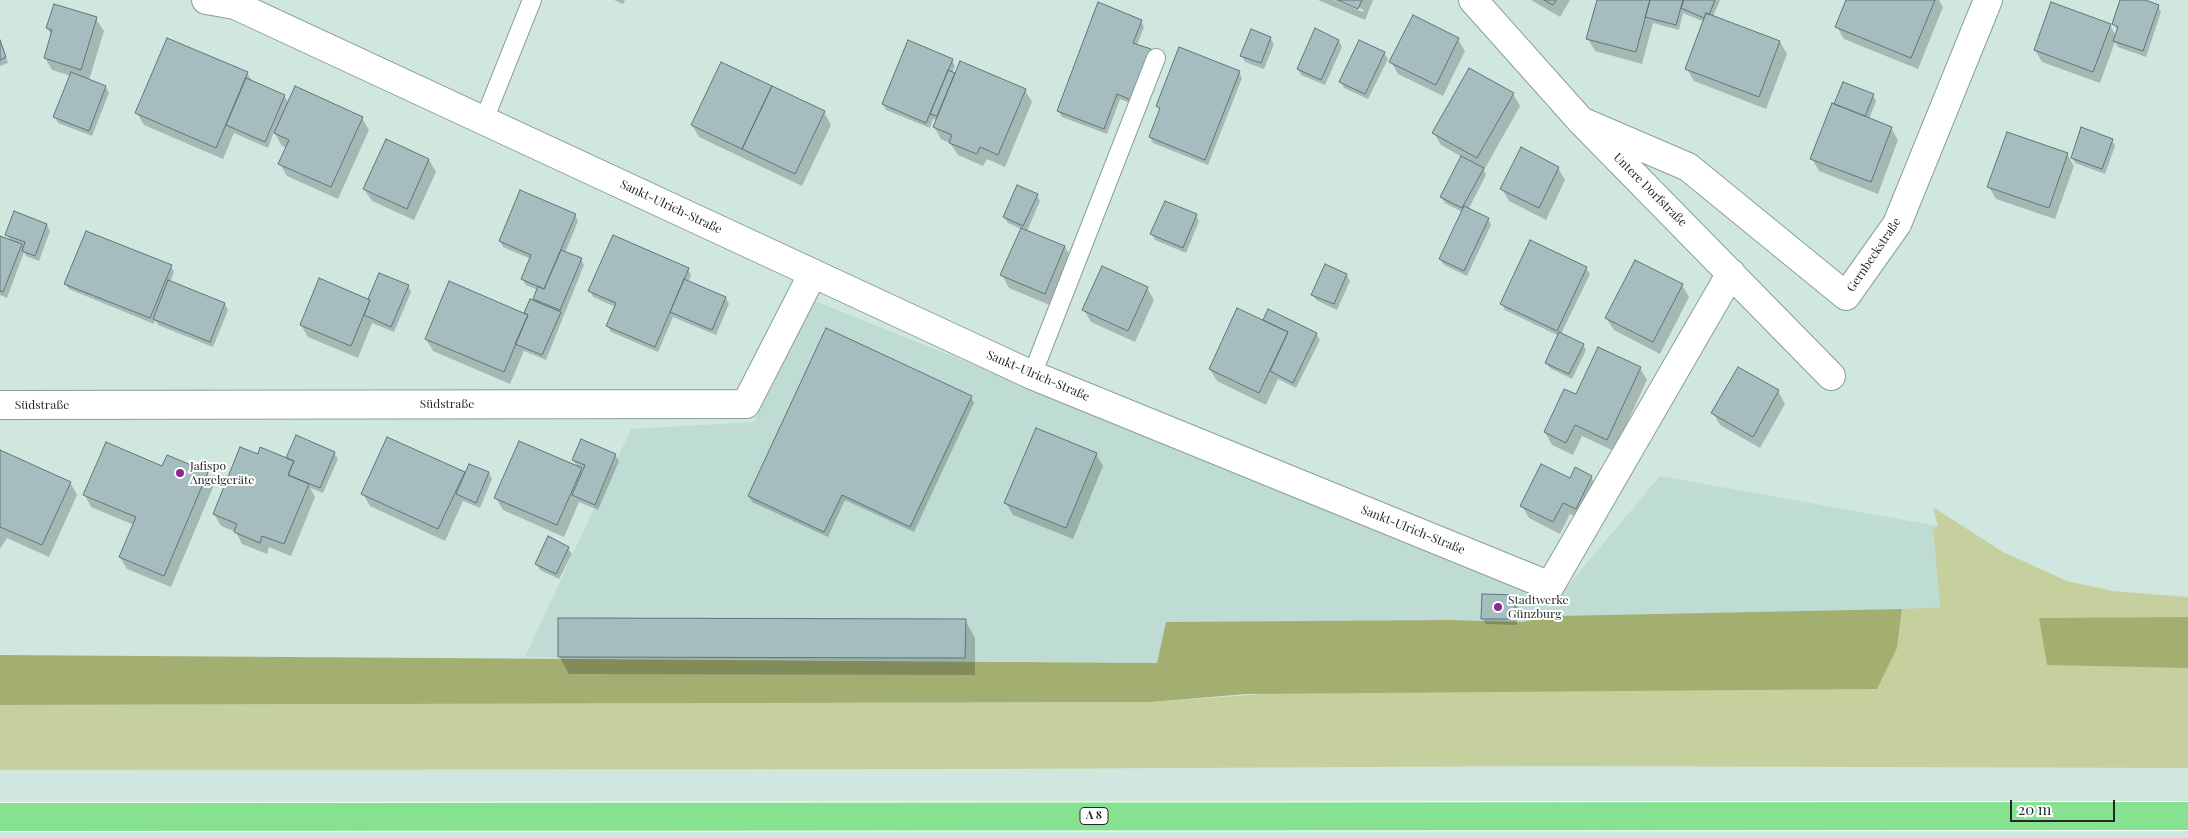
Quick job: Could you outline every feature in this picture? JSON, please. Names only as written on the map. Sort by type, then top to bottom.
[{"type":"highway","name":"A 8","points":[[0,817],[2188,816]]},
{"type":"street","name":"Sankt-Ulrich-Straße","points":[[206,0],[235,5],[1032,375],[1550,586],[1731,273]]},
{"type":"street","name":"Untere Dorfstraße","points":[[1473,0],[1581,121],[1831,376]]},
{"type":"street","name":"Gernbeckstraße","points":[[1581,121],[1688,167],[1846,296],[1897,224],[1988,0]]},
{"type":"street","name":"Südstraße","points":[[0,404],[746,404],[813,273]]},
{"type":"lane","points":[[484,120],[532,0]]},
{"type":"lane","points":[[1032,375],[1156,58]]},
{"type":"shaded area","points":[[815,301],[1556,600],[1660,476],[1938,526],[1933,529],[1940,607],[1555,616],[1521,622],[1449,620],[1166,623],[1157,663],[525,657],[631,429],[754,422]]},
{"type":"green space","points":[[1933,507],[2003,552],[2067,581],[2113,591],[2188,597],[2188,768],[1549,766],[994,769],[0,770],[0,705],[1151,702],[1897,648],[1902,609],[1940,607],[1933,529],[1938,526]]},
{"type":"green space","points":[[1902,609],[1897,648],[1877,689],[1246,694],[1151,702],[0,705],[0,655],[1157,663],[1166,622],[1449,620],[1521,622],[1555,616]]},
{"type":"green space","points":[[2188,617],[2188,668],[2047,665],[2039,618]]},
{"type":"building","points":[[1337,0],[1362,0],[1358,9]]},
{"type":"building","points":[[1544,0],[1556,0],[1553,5]]},
{"type":"building","points":[[1597,0],[1650,0],[1636,52],[1586,39]]},
{"type":"building","points":[[1650,0],[1683,0],[1676,25],[1645,17]]},
{"type":"building","points":[[1684,0],[1715,0],[1709,15],[1706,13],[1704,18],[1681,8]]},
{"type":"building","points":[[1846,0],[1935,0],[1911,58],[1835,27]]},
{"type":"building","points":[[2120,0],[2145,0],[2159,5],[2143,51],[2113,41],[2118,27],[2112,24]]},
{"type":"building","points":[[1098,2],[1142,20],[1133,43],[1151,49],[1131,100],[1117,94],[1104,129],[1057,111]]},
{"type":"building","points":[[2051,2],[2111,24],[2093,72],[2034,50]]},
{"type":"building","points":[[54,4],[97,17],[81,70],[44,58],[52,30],[46,28]]},
{"type":"building","points":[[1706,13],[1780,41],[1759,97],[1685,69]]},
{"type":"building","points":[[1413,15],[1459,38],[1436,85],[1389,62]]},
{"type":"building","points":[[1315,28],[1339,40],[1321,80],[1297,69]]},
{"type":"building","points":[[1251,29],[1271,37],[1261,63],[1240,56]]},
{"type":"building","points":[[167,38],[248,72],[216,148],[135,113]]},
{"type":"building","points":[[0,40],[6,57],[0,60]]},
{"type":"building","points":[[908,40],[953,59],[926,123],[882,104]]},
{"type":"building","points":[[1359,40],[1385,52],[1365,94],[1339,82]]},
{"type":"building","points":[[1179,47],[1240,71],[1205,160],[1149,137],[1160,108],[1156,106]]},
{"type":"building","points":[[960,61],[1026,89],[998,155],[980,147],[977,154],[949,143],[952,135],[933,127]]},
{"type":"building","points":[[721,62],[772,86],[742,149],[691,125]]},
{"type":"building","points":[[1469,68],[1514,93],[1477,158],[1432,133]]},
{"type":"building","points":[[948,70],[955,73],[937,116],[930,114]]},
{"type":"building","points":[[71,72],[106,86],[89,131],[53,117]]},
{"type":"building","points":[[246,78],[285,95],[265,142],[226,125]]},
{"type":"building","points":[[1843,82],[1874,94],[1865,116],[1834,104]]},
{"type":"building","points":[[295,86],[363,117],[331,187],[278,164],[289,140],[274,133]]},
{"type":"building","points":[[772,86],[825,111],[795,174],[742,149]]},
{"type":"building","points":[[1832,103],[1892,127],[1871,182],[1810,159]]},
{"type":"building","points":[[2081,127],[2113,139],[2102,169],[2071,158]]},
{"type":"building","points":[[2007,132],[2068,153],[2049,208],[1987,187]]},
{"type":"building","points":[[386,139],[429,159],[407,209],[363,189]]},
{"type":"building","points":[[1521,147],[1559,167],[1539,208],[1500,189]]},
{"type":"building","points":[[1461,156],[1484,168],[1462,208],[1440,197]]},
{"type":"building","points":[[1017,185],[1038,194],[1023,226],[1003,217]]},
{"type":"building","points":[[520,190],[576,214],[544,289],[521,279],[531,255],[499,241]]},
{"type":"building","points":[[1165,201],[1197,214],[1183,248],[1150,234]]},
{"type":"building","points":[[1464,206],[1489,218],[1464,271],[1439,259]]},
{"type":"building","points":[[14,211],[47,224],[35,256],[22,251],[25,242],[5,235]]},
{"type":"building","points":[[1021,228],[1065,246],[1045,294],[1000,275]]},
{"type":"building","points":[[86,231],[172,265],[150,318],[64,284]]},
{"type":"building","points":[[613,235],[689,268],[655,347],[606,326],[616,303],[588,291]]},
{"type":"building","points":[[0,236],[22,244],[3,292],[0,291]]},
{"type":"building","points":[[1530,240],[1587,267],[1557,331],[1500,304]]},
{"type":"building","points":[[561,250],[582,258],[560,310],[533,299],[538,286],[544,289]]},
{"type":"building","points":[[1635,260],[1683,284],[1653,342],[1605,318]]},
{"type":"building","points":[[1325,264],[1347,274],[1334,304],[1311,295]]},
{"type":"building","points":[[1102,266],[1148,287],[1128,331],[1082,310]]},
{"type":"building","points":[[379,273],[409,285],[391,327],[364,315],[370,300],[368,299]]},
{"type":"building","points":[[319,278],[370,300],[351,346],[300,325]]},
{"type":"building","points":[[684,279],[726,297],[712,330],[670,312]]},
{"type":"building","points":[[168,280],[225,303],[210,342],[153,319]]},
{"type":"building","points":[[449,281],[528,315],[504,372],[425,339]]},
{"type":"building","points":[[530,299],[561,312],[542,355],[515,344],[528,315],[524,313]]},
{"type":"building","points":[[1237,308],[1288,332],[1259,393],[1209,369]]},
{"type":"building","points":[[1268,309],[1317,333],[1293,383],[1270,371],[1288,332],[1263,320]]},
{"type":"building","points":[[826,328],[972,396],[910,527],[842,495],[824,532],[748,496]]},
{"type":"building","points":[[1559,332],[1584,344],[1569,374],[1545,363]]},
{"type":"building","points":[[1598,347],[1641,367],[1607,440],[1575,425],[1566,443],[1544,432],[1564,389],[1576,394]]},
{"type":"building","points":[[1738,367],[1779,390],[1753,437],[1711,413]]},
{"type":"building","points":[[1036,428],[1097,453],[1066,528],[1004,503]]},
{"type":"building","points":[[296,435],[335,452],[320,488],[288,475],[294,461],[286,458]]},
{"type":"building","points":[[387,437],[465,472],[438,529],[361,494]]},
{"type":"building","points":[[581,439],[616,454],[595,505],[572,495],[585,465],[572,460]]},
{"type":"building","points":[[519,441],[582,468],[557,525],[494,498]]},
{"type":"building","points":[[106,442],[162,466],[167,455],[208,472],[164,576],[119,557],[136,517],[83,495]]},
{"type":"building","points":[[240,447],[258,454],[260,447],[294,461],[288,475],[309,484],[284,544],[262,536],[260,543],[234,532],[237,524],[213,514]]},
{"type":"building","points":[[0,450],[71,482],[42,545],[0,527]]},
{"type":"building","points":[[469,464],[489,472],[476,503],[456,494]]},
{"type":"building","points":[[1541,464],[1570,478],[1575,467],[1592,476],[1576,509],[1563,503],[1553,522],[1520,506]]},
{"type":"building","points":[[548,536],[569,547],[556,574],[535,564]]},
{"type":"building","name":"Stadtwerke Günzburg","points":[[1482,594],[1515,595],[1515,619],[1481,619]]},
{"type":"building","points":[[558,618],[966,619],[965,658],[558,657]]},
{"type":"place","name":"Jafispo Angelgeräte","points":[[180,473]]},
{"type":"place","name":"Stadtwerke Günzburg","points":[[1498,607]]}]
